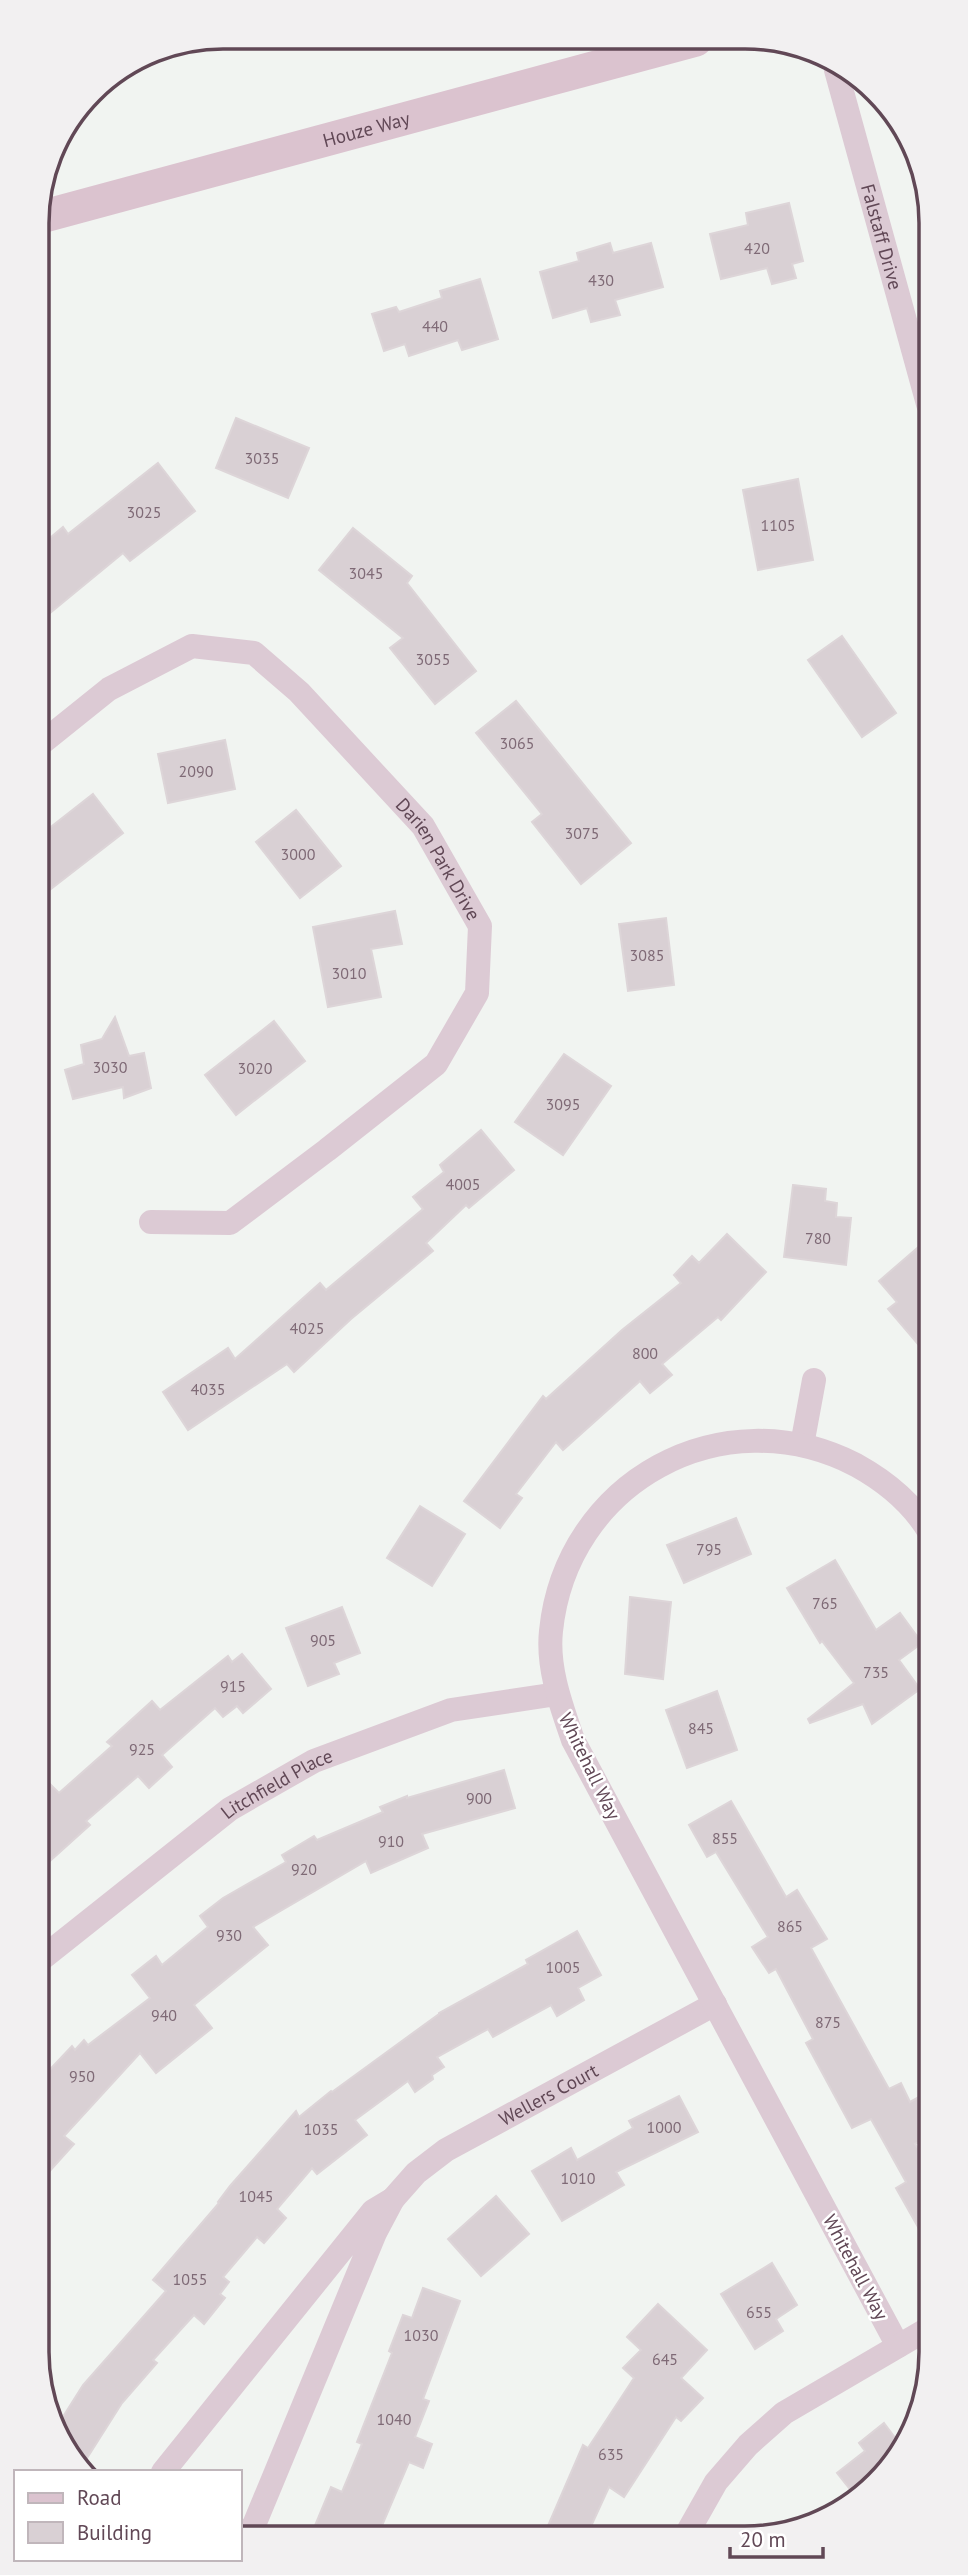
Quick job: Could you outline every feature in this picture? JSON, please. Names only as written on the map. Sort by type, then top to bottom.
[{"type":"street","name":"Houze Way","points":[[49,215],[663,49]]},
{"type":"street","name":"Falstaff Drive","points":[[838,76],[919,371]]},
{"type":"street","name":"Darien Park Drive","points":[[49,737],[109,689],[192,646],[254,653],[299,692],[423,826],[480,926],[477,993],[436,1064],[230,1223],[151,1222]]},
{"type":"street","points":[[802,1445],[814,1380]]},
{"type":"street","name":"Whitehall Way","points":[[898,2346],[573,1740],[557,1693],[550,1633],[559,1584],[580,1539],[614,1497],[650,1469],[699,1449],[748,1441],[802,1445],[836,1455],[868,1472],[897,1494],[919,1517]]},
{"type":"street","name":"Litchfield Place","points":[[49,1953],[230,1809],[314,1761],[451,1710],[557,1693]]},
{"type":"street","name":"Wellers Court","points":[[253,2526],[375,2233],[393,2199],[416,2173],[446,2150],[715,2004]]},
{"type":"street","name":"Wellers Court","points":[[165,2470],[373,2211],[393,2199]]},
{"type":"street","points":[[691,2526],[716,2482],[748,2445],[784,2413],[919,2334]]},
{"type":"building","points":[[789,203],[803,261],[792,264],[796,278],[772,284],[767,268],[721,279],[710,234],[748,225],[746,213]]},
{"type":"building","points":[[610,243],[613,253],[651,243],[663,287],[615,300],[620,315],[591,322],[587,308],[553,318],[540,272],[579,261],[577,253]]},
{"type":"building","points":[[480,279],[498,339],[462,350],[458,340],[409,356],[405,344],[384,351],[372,314],[396,307],[399,312],[442,298],[440,291]]},
{"type":"building","points":[[236,418],[309,448],[288,498],[216,468]]},
{"type":"building","points":[[158,463],[195,511],[130,561],[123,553],[49,614],[49,539],[63,527],[68,534]]},
{"type":"building","points":[[798,479],[813,560],[758,570],[743,490]]},
{"type":"building","points":[[353,528],[412,576],[407,583],[476,671],[435,704],[390,648],[403,638],[319,570]]},
{"type":"building","points":[[842,636],[896,713],[862,737],[808,660]]},
{"type":"building","points":[[516,701],[631,843],[581,884],[532,822],[542,814],[476,733]]},
{"type":"building","points":[[225,740],[235,789],[168,803],[158,754]]},
{"type":"building","points":[[93,794],[123,833],[49,890],[49,828]]},
{"type":"building","points":[[296,810],[341,866],[300,898],[256,842]]},
{"type":"building","points":[[395,911],[402,944],[371,949],[381,997],[328,1007],[313,927]]},
{"type":"building","points":[[666,918],[674,985],[628,991],[619,924]]},
{"type":"building","points":[[115,1017],[129,1056],[144,1053],[151,1088],[124,1098],[123,1087],[73,1099],[65,1070],[84,1064],[81,1045],[102,1039]]},
{"type":"building","points":[[274,1021],[305,1061],[236,1115],[205,1075]]},
{"type":"building","points":[[564,1054],[611,1086],[563,1155],[515,1122]]},
{"type":"building","points":[[481,1130],[514,1170],[469,1208],[466,1205],[426,1243],[433,1251],[351,1319],[294,1372],[287,1364],[188,1430],[163,1392],[228,1348],[235,1359],[320,1283],[326,1290],[423,1209],[413,1197],[444,1172],[440,1165]]},
{"type":"building","points":[[793,1185],[826,1189],[825,1201],[837,1203],[836,1217],[851,1218],[846,1265],[784,1257]]},
{"type":"building","points":[[727,1234],[766,1272],[721,1320],[718,1317],[662,1364],[672,1375],[650,1393],[640,1381],[563,1450],[556,1442],[516,1494],[522,1498],[500,1528],[464,1501],[543,1396],[546,1399],[622,1330],[681,1283],[674,1275],[692,1256],[699,1263]]},
{"type":"building","points":[[919,1247],[919,1345],[888,1309],[897,1302],[879,1281]]},
{"type":"building","points":[[420,1506],[465,1534],[432,1586],[387,1558]]},
{"type":"building","points":[[736,1518],[751,1554],[684,1583],[667,1545]]},
{"type":"building","points":[[835,1560],[876,1630],[900,1613],[919,1639],[919,1645],[899,1660],[919,1690],[872,1724],[863,1704],[810,1723],[808,1719],[854,1683],[822,1641],[820,1643],[787,1588]]},
{"type":"building","points":[[630,1597],[671,1602],[663,1679],[625,1674]]},
{"type":"building","points":[[342,1607],[360,1653],[334,1663],[339,1674],[308,1686],[286,1628]]},
{"type":"building","points":[[242,1654],[271,1689],[243,1713],[237,1706],[223,1717],[215,1708],[162,1755],[172,1767],[149,1788],[138,1776],[86,1821],[90,1825],[49,1862],[49,1783],[59,1793],[112,1746],[107,1742],[152,1701],[160,1710],[228,1656],[232,1662]]},
{"type":"building","points":[[717,1691],[737,1750],[687,1768],[666,1710]]},
{"type":"building","points":[[504,1770],[515,1808],[422,1834],[428,1848],[371,1873],[366,1861],[253,1927],[268,1945],[194,2005],[212,2028],[156,2073],[140,2053],[64,2136],[74,2144],[49,2172],[49,2070],[72,2046],[75,2050],[84,2040],[88,2045],[150,1998],[132,1975],[156,1956],[162,1965],[208,1927],[200,1916],[223,1898],[286,1862],[282,1855],[314,1836],[317,1840],[383,1812],[380,1807]]},
{"type":"building","points":[[731,1801],[786,1897],[797,1890],[827,1939],[811,1948],[889,2089],[901,2083],[910,2102],[919,2097],[919,2142],[915,2144],[919,2150],[919,2229],[896,2188],[906,2182],[871,2119],[852,2128],[806,2043],[813,2039],[776,1969],[769,1973],[752,1947],[768,1937],[716,1852],[707,1857],[689,1825]]},
{"type":"building","points":[[577,1931],[601,1975],[578,1988],[584,2000],[557,2016],[551,2005],[493,2037],[488,2029],[437,2057],[444,2067],[415,2092],[408,2081],[355,2120],[367,2135],[317,2174],[312,2168],[277,2209],[286,2218],[264,2243],[257,2237],[223,2277],[229,2282],[220,2294],[225,2298],[204,2324],[194,2315],[153,2360],[157,2363],[122,2403],[86,2459],[62,2419],[83,2385],[166,2291],[153,2280],[296,2111],[299,2117],[439,2013],[528,1964],[526,1960]]},
{"type":"building","points":[[679,2096],[698,2132],[616,2172],[624,2185],[562,2221],[532,2171],[571,2148],[577,2160],[633,2128],[629,2121]]},
{"type":"building","points":[[496,2196],[529,2234],[481,2276],[448,2239]]},
{"type":"building","points":[[772,2263],[797,2305],[776,2319],[783,2331],[755,2349],[721,2294]]},
{"type":"building","points":[[423,2288],[460,2301],[423,2399],[429,2401],[415,2437],[432,2444],[423,2468],[409,2462],[382,2526],[315,2526],[331,2487],[342,2492],[362,2444],[357,2442],[392,2353],[389,2351],[403,2315],[412,2318]]},
{"type":"building","points":[[658,2304],[707,2350],[681,2378],[703,2398],[681,2421],[676,2417],[624,2497],[609,2487],[591,2526],[548,2526],[583,2445],[588,2448],[634,2378],[623,2368],[641,2350],[627,2337]]},
{"type":"building","points":[[884,2423],[896,2439],[876,2467],[851,2490],[837,2473],[865,2451],[859,2443]]}]
